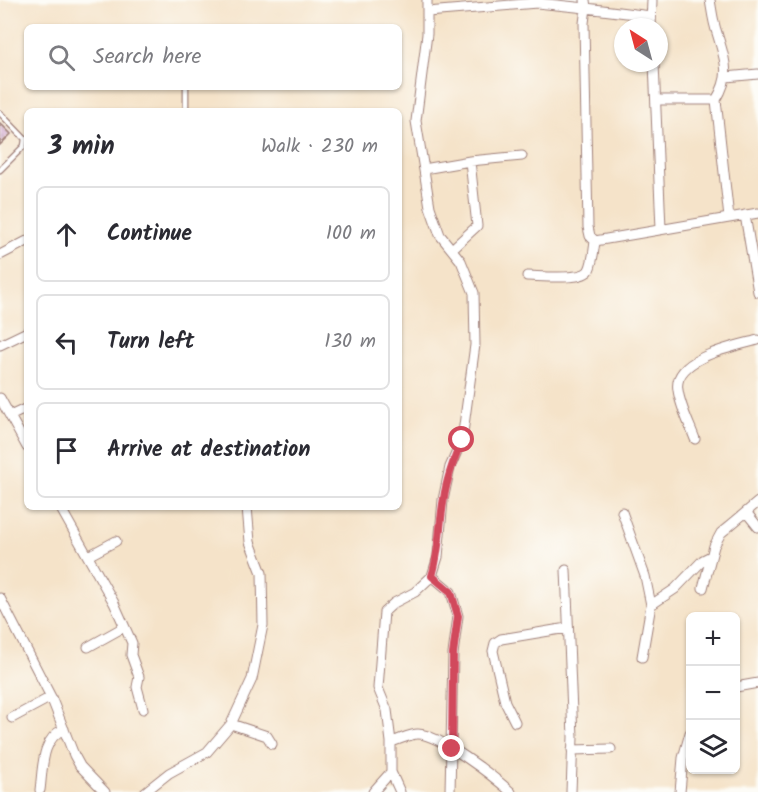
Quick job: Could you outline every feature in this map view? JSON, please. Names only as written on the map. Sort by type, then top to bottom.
[{"type":"street","points":[[400,792],[391,772],[391,742],[387,710],[378,688],[384,612],[432,576],[438,557],[443,500],[450,467],[462,440],[476,345],[474,293],[461,261],[440,235],[430,207],[416,121],[427,34],[427,0]]},
{"type":"street","points":[[427,12],[537,3],[586,4],[651,16],[652,0]]},
{"type":"street","points":[[710,0],[724,54],[726,76],[716,100],[729,218]]},
{"type":"street","points":[[586,4],[584,23],[588,227],[590,236],[595,241]]},
{"type":"street","points":[[654,72],[661,230]]},
{"type":"street","points":[[726,76],[758,74]]},
{"type":"street","points":[[656,100],[716,100]]},
{"type":"street","points":[[424,169],[470,161],[522,156]]},
{"type":"street","points":[[452,249],[477,226],[470,161]]},
{"type":"street","points":[[595,241],[758,213]]},
{"type":"street","points":[[745,215],[758,292]]},
{"type":"street","points":[[527,276],[577,276],[586,273],[590,268],[595,241]]},
{"type":"street","points":[[0,255],[24,243]]},
{"type":"street","points":[[0,345],[24,333]]},
{"type":"street","points":[[695,439],[677,388],[679,378],[689,366],[707,354],[758,340]]},
{"type":"street","points":[[0,398],[24,442]]},
{"type":"street","points":[[10,416],[24,409]]},
{"type":"street","points":[[703,588],[714,546],[721,533],[758,502]]},
{"type":"street","points":[[62,510],[132,643],[131,655],[139,677],[137,687],[143,709]]},
{"type":"street","points":[[145,792],[169,773],[207,752],[231,724],[252,679],[263,625],[262,573],[250,542],[247,510]]},
{"type":"street","points":[[622,512],[645,576],[651,605],[642,657]]},
{"type":"street","points":[[746,512],[758,527]]},
{"type":"street","points":[[88,556],[116,541]]},
{"type":"street","points":[[651,605],[675,589],[703,560],[711,556]]},
{"type":"street","points":[[566,570],[572,750],[571,792]]},
{"type":"street","points":[[432,576],[451,592],[458,616],[453,654],[450,792]]},
{"type":"street","points":[[0,598],[4,614],[51,697],[67,742],[80,766],[105,792]]},
{"type":"street","points":[[88,647],[124,627]]},
{"type":"street","points":[[515,722],[505,702],[493,651],[495,643],[501,639],[567,628]]},
{"type":"street","points":[[740,686],[758,683]]},
{"type":"street","points":[[12,718],[51,697]]},
{"type":"street","points":[[231,724],[267,736],[272,744]]},
{"type":"street","points":[[40,790],[46,747],[55,733],[64,729]]},
{"type":"street","points":[[391,742],[417,734],[429,736],[452,749],[511,792]]},
{"type":"street","points":[[680,792],[686,747]]},
{"type":"street","points":[[572,750],[611,749]]},
{"type":"street","points":[[373,792],[391,772]]},
{"type":"lane","points":[[186,90],[186,108]]},
{"type":"lane","points":[[0,113],[24,139],[24,146],[0,170]]},
{"type":"building","points":[[0,123],[11,134],[0,145]]},
{"type":"route","points":[[452,749],[453,654],[458,616],[451,592],[432,576],[438,557],[443,500],[450,467],[462,440]]}]
